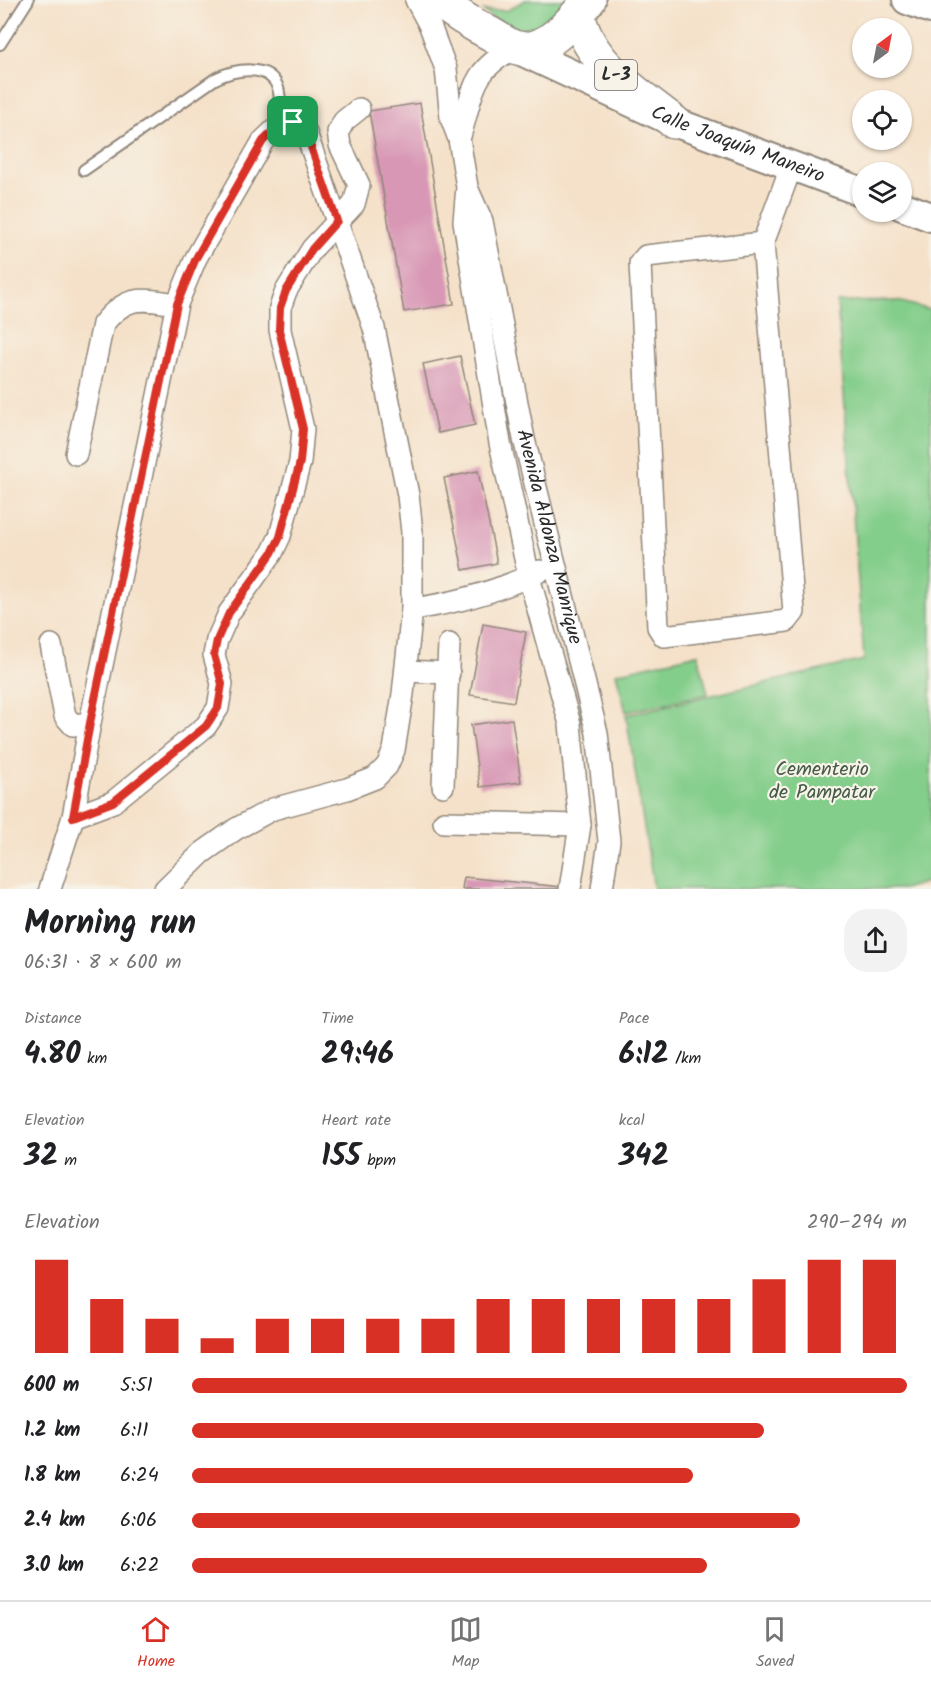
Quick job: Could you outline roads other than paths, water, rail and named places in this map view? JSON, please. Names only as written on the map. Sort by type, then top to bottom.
[{"type":"main road","name":"L-3","points":[[438,0],[458,16],[515,48],[534,46],[548,41],[584,7]]},
{"type":"main road","name":"L-3","points":[[584,7],[583,34],[602,62],[674,122]]},
{"type":"street","name":"Avenida Aldonza Manrique","points":[[416,0],[430,26],[446,69],[451,118],[459,139],[467,187],[482,221],[524,439],[597,733],[609,841],[602,889]]},
{"type":"street","points":[[907,0],[931,9]]},
{"type":"street","name":"Avenida Aldonza Manrique","points":[[459,139],[478,76],[495,58],[515,48]]},
{"type":"street","name":"Calle Joaquín Maneiro","points":[[515,48],[674,122],[852,188]]},
{"type":"street","points":[[73,817],[113,802],[206,726],[218,708],[222,684],[214,655],[217,640],[229,613],[272,553],[280,537],[300,462],[303,429],[279,330],[280,308],[286,291],[312,249],[354,204],[359,186],[340,145],[338,132],[344,121],[359,109]]},
{"type":"street","points":[[50,889],[73,817],[90,723],[177,304],[192,265],[263,141],[281,124],[293,122],[306,133],[374,328],[408,495],[412,532],[412,609],[406,671],[394,750],[387,766],[375,778],[347,789],[273,809],[219,840],[187,866],[165,889]]},
{"type":"street","points":[[763,243],[646,256],[640,263],[658,627],[664,636],[787,621],[794,612],[763,243],[791,167]]},
{"type":"street","name":"Avenida Aldonza Manrique","points":[[467,187],[464,221],[501,443],[529,577],[570,724],[579,825],[570,889]]},
{"type":"street","points":[[912,210],[931,217]]},
{"type":"street","points":[[76,454],[103,324],[116,308],[128,302],[143,299],[177,304]]},
{"type":"street","points":[[412,609],[453,604],[529,577],[555,564]]},
{"type":"street","points":[[443,786],[449,644]]},
{"type":"street","points":[[51,645],[65,716],[73,725],[90,723]]},
{"type":"street","points":[[406,671],[449,673]]},
{"type":"street","points":[[444,822],[579,825]]},
{"type":"lane","points":[[0,44],[28,0]]},
{"type":"lane","points":[[84,170],[215,79],[235,71],[256,71],[273,79],[278,86],[282,106],[293,122]]},
{"type":"park label","name":"Cementerio de Pampatar","points":[[822,782]]}]
